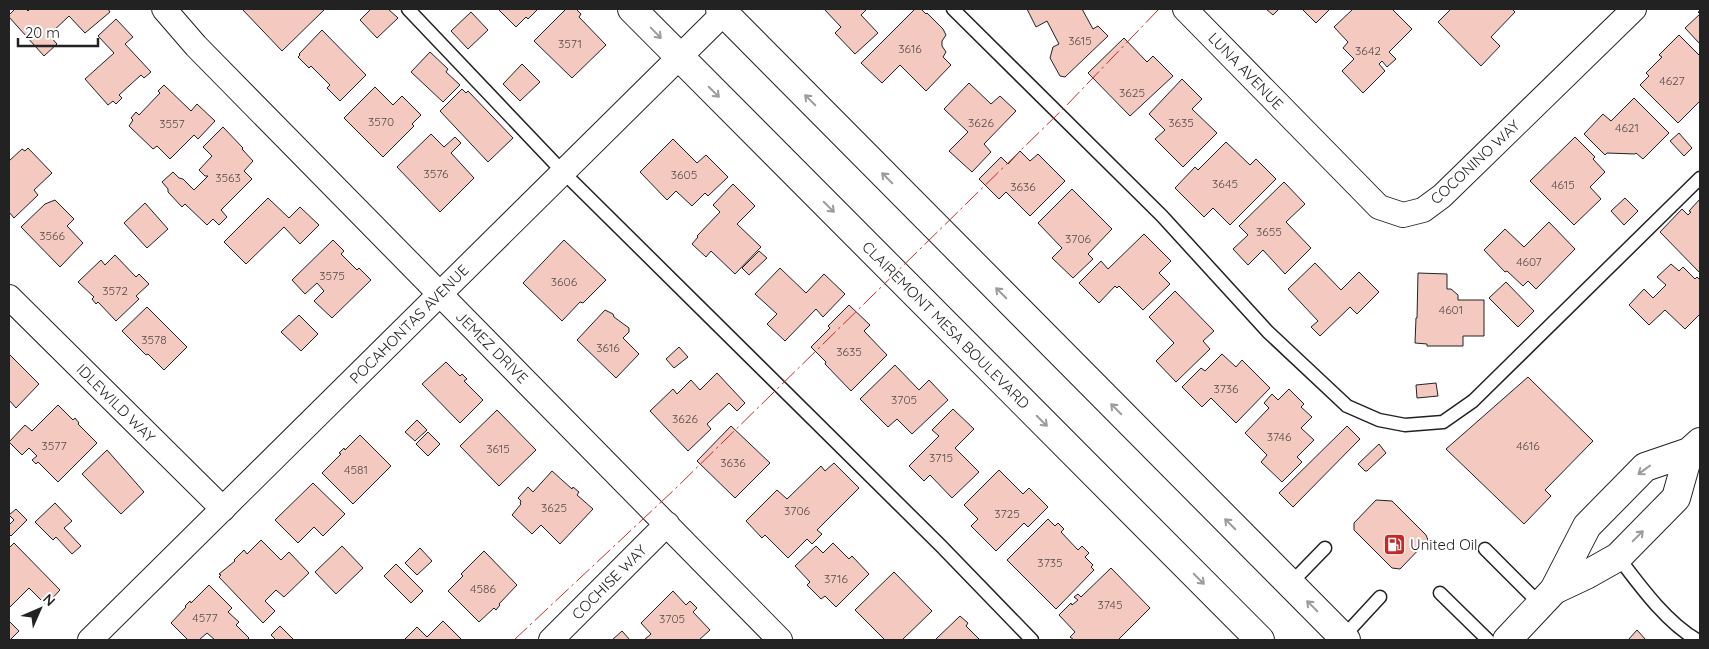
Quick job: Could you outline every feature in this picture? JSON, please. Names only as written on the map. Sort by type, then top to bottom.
[{"type":"main road","name":"CLAIREMONT MESA BOULEVARD","points":[[632,9],[1250,637]]},
{"type":"main road","points":[[724,10],[1344,638]]},
{"type":"main road","points":[[1547,597],[1618,557],[1676,498],[1695,447]]},
{"type":"main road","points":[[1507,640],[1547,597],[1587,526],[1645,467],[1695,447]]},
{"type":"street","name":"JEMEZ DRIVE","points":[[164,9],[196,46],[780,640]]},
{"type":"street","name":"LUNA AVENUE","points":[[1185,9],[1307,133]]},
{"type":"street","name":"COCONINO WAY","points":[[1307,133],[1379,207],[1403,215],[1423,210],[1442,196],[1634,9]]},
{"type":"street","name":"POCAHONTAS AVENUE","points":[[90,640],[439,294],[564,173],[680,57],[724,10]]},
{"type":"street","name":"IDLEWILD WAY","points":[[9,297],[223,509]]},
{"type":"street","name":"COCHISE WAY","points":[[551,640],[667,524]]},
{"type":"lane","points":[[408,9],[564,173],[941,546],[1032,640]]},
{"type":"lane","points":[[953,9],[1162,216],[1268,332],[1347,406],[1380,420],[1405,425],[1443,422],[1473,401],[1700,178]]},
{"type":"lane","points":[[1290,584],[1325,548]]},
{"type":"lane","points":[[1485,549],[1547,597]]},
{"type":"lane","points":[[1618,557],[1643,590],[1684,632],[1698,640]]},
{"type":"lane","points":[[1440,593],[1488,640]]},
{"type":"lane","points":[[1344,638],[1380,597]]},
{"type":"building","points":[[15,9],[26,9],[28,11],[30,9],[108,9],[110,12],[85,33],[69,16],[49,35],[57,44],[44,56],[9,17]]},
{"type":"building","points":[[242,9],[325,9],[282,51]]},
{"type":"building","points":[[371,9],[388,9],[398,18],[377,38],[360,20]]},
{"type":"building","points":[[498,9],[538,9],[516,27]]},
{"type":"building","points":[[566,9],[576,9],[581,14],[579,17],[606,45],[572,78],[534,41]]},
{"type":"building","points":[[824,9],[867,9],[861,15],[878,33],[855,54],[835,33],[841,27]]},
{"type":"building","points":[[915,9],[921,9],[927,13],[943,29],[946,35],[942,41],[942,46],[946,52],[943,57],[951,65],[926,91],[900,65],[882,83],[861,63]]},
{"type":"building","points":[[1027,9],[1082,9],[1093,29],[1098,26],[1108,36],[1065,77],[1060,76],[1050,58],[1053,47],[1059,44],[1047,21],[1036,27]]},
{"type":"building","points":[[1266,9],[1279,9],[1273,15]]},
{"type":"building","points":[[1302,9],[1330,9],[1316,23]]},
{"type":"building","points":[[1353,9],[1392,9],[1412,29],[1389,52],[1396,59],[1387,67],[1382,61],[1379,64],[1385,71],[1363,93],[1342,71],[1354,59],[1343,48],[1348,42],[1334,27]]},
{"type":"building","points":[[1451,9],[1512,9],[1515,12],[1491,37],[1500,46],[1481,66],[1438,22]]},
{"type":"building","points":[[471,12],[488,30],[468,49],[451,31]]},
{"type":"building","points":[[1700,14],[1700,44],[1685,28]]},
{"type":"building","points":[[116,19],[133,37],[125,44],[151,72],[144,78],[141,75],[119,95],[122,98],[116,104],[113,101],[108,105],[85,79],[114,53],[98,36]]},
{"type":"building","points":[[322,30],[366,75],[340,101],[327,88],[330,85],[311,66],[309,68],[298,57]]},
{"type":"building","points":[[1679,35],[1700,56],[1700,101],[1678,123],[1640,85],[1649,76],[1646,73],[1662,57],[1659,55]]},
{"type":"building","points":[[1124,38],[1147,62],[1153,56],[1173,76],[1130,116],[1088,73]]},
{"type":"building","points":[[430,52],[448,69],[446,72],[460,85],[443,102],[411,72]]},
{"type":"building","points":[[522,64],[540,82],[520,101],[503,84]]},
{"type":"building","points":[[1182,79],[1202,99],[1192,109],[1217,133],[1183,167],[1155,139],[1165,130],[1149,114]]},
{"type":"building","points":[[969,83],[991,104],[1000,96],[1016,111],[984,144],[991,152],[972,172],[949,151],[968,132],[944,109]]},
{"type":"building","points":[[164,85],[191,111],[197,104],[215,121],[198,139],[194,135],[170,159],[157,146],[153,149],[129,126],[133,120],[131,118],[136,112],[139,115],[160,93],[158,91]]},
{"type":"building","points":[[375,87],[393,105],[402,96],[421,115],[412,124],[414,126],[383,157],[344,118]]},
{"type":"building","points":[[462,89],[466,93],[468,91],[513,138],[488,162],[440,111]]},
{"type":"building","points":[[1634,98],[1669,133],[1643,159],[1636,153],[1607,153],[1605,155],[1584,134],[1603,114],[1611,121]]},
{"type":"building","points":[[223,127],[253,161],[244,171],[252,179],[221,210],[227,217],[219,225],[213,219],[207,225],[185,204],[182,207],[168,192],[168,189],[162,182],[173,172],[194,190],[208,176],[205,176],[199,170],[212,156],[203,147]]},
{"type":"building","points":[[1679,133],[1692,148],[1684,156],[1670,141]]},
{"type":"building","points":[[431,134],[444,147],[455,137],[461,143],[451,153],[474,178],[440,212],[397,167]]},
{"type":"building","points":[[1575,137],[1595,157],[1593,159],[1605,172],[1590,187],[1601,199],[1574,225],[1530,181]]},
{"type":"building","points":[[673,139],[697,163],[706,155],[728,177],[708,196],[705,193],[692,206],[676,191],[667,200],[640,172]]},
{"type":"building","points":[[1226,142],[1250,165],[1256,159],[1276,179],[1230,225],[1213,208],[1204,217],[1175,188],[1195,167],[1198,170]]},
{"type":"building","points":[[28,148],[52,173],[34,190],[38,195],[14,218],[9,212],[9,161],[22,149],[25,151]]},
{"type":"building","points":[[1020,151],[1030,161],[1038,154],[1065,181],[1030,216],[1006,192],[999,199],[979,179],[1001,157],[1008,164]]},
{"type":"building","points":[[1284,182],[1305,204],[1286,222],[1311,248],[1285,274],[1263,250],[1248,265],[1233,249],[1248,235],[1239,226]]},
{"type":"building","points":[[733,184],[755,206],[737,224],[761,247],[735,274],[711,251],[706,257],[692,244],[697,236],[720,212],[713,205]]},
{"type":"building","points":[[1072,189],[1112,229],[1088,254],[1093,259],[1073,278],[1052,258],[1062,248],[1038,223]]},
{"type":"building","points":[[268,198],[289,218],[300,207],[319,225],[300,244],[284,227],[246,264],[224,242]]},
{"type":"building","points":[[1625,198],[1638,211],[1624,225],[1611,211]]},
{"type":"building","points":[[1700,199],[1700,273],[1660,232],[1682,209],[1688,215],[1691,212],[1689,211]]},
{"type":"building","points":[[55,200],[74,219],[67,226],[83,243],[60,267],[21,227],[45,204]]},
{"type":"building","points":[[145,203],[168,229],[147,248],[124,223]]},
{"type":"building","points":[[1549,222],[1575,249],[1536,289],[1528,281],[1523,286],[1507,271],[1505,272],[1484,250],[1505,229],[1524,247]]},
{"type":"building","points":[[1144,234],[1171,261],[1159,273],[1170,284],[1143,310],[1119,286],[1117,288],[1115,286],[1099,303],[1079,283],[1101,261],[1108,269]]},
{"type":"building","points":[[333,240],[344,251],[341,254],[357,270],[359,268],[371,280],[332,318],[314,301],[324,291],[317,283],[305,294],[292,280]]},
{"type":"building","points":[[564,240],[606,280],[583,303],[580,302],[562,321],[523,283]]},
{"type":"building","points":[[759,251],[767,258],[749,275],[742,268]]},
{"type":"building","points":[[115,255],[136,277],[139,274],[149,284],[136,296],[139,299],[116,321],[98,302],[96,304],[92,299],[94,297],[78,282],[101,260],[105,265]]},
{"type":"building","points":[[1315,263],[1341,290],[1359,272],[1379,292],[1357,314],[1350,307],[1320,336],[1311,327],[1318,321],[1288,289]]},
{"type":"building","points":[[1671,264],[1679,271],[1683,267],[1695,279],[1697,277],[1700,280],[1700,314],[1685,329],[1665,310],[1649,325],[1629,305],[1644,289],[1653,298],[1666,285],[1657,277]]},
{"type":"building","points":[[780,268],[806,293],[824,274],[845,294],[823,317],[816,309],[785,341],[767,324],[777,314],[755,294]]},
{"type":"building","points":[[1418,273],[1447,274],[1447,289],[1451,289],[1458,295],[1458,300],[1484,300],[1484,336],[1463,336],[1463,346],[1427,346],[1427,344],[1415,343]]},
{"type":"building","points":[[1506,282],[1534,311],[1518,327],[1489,298]]},
{"type":"building","points":[[1175,291],[1214,331],[1203,341],[1210,349],[1176,382],[1156,361],[1174,343],[1149,317]]},
{"type":"building","points":[[849,305],[870,325],[864,331],[887,355],[851,391],[811,347]]},
{"type":"building","points":[[147,307],[187,347],[164,370],[122,331]]},
{"type":"building","points":[[605,310],[613,314],[614,317],[629,328],[629,332],[623,338],[639,354],[616,378],[577,340]]},
{"type":"building","points":[[299,315],[318,334],[301,351],[281,332]]},
{"type":"building","points":[[679,347],[688,357],[674,368],[666,359]]},
{"type":"building","points":[[9,354],[39,384],[16,408],[9,400]]},
{"type":"building","points":[[1222,354],[1236,367],[1242,360],[1270,388],[1236,423],[1211,398],[1202,407],[1182,387],[1201,368],[1205,371]]},
{"type":"building","points":[[446,362],[460,376],[462,374],[467,379],[464,381],[483,400],[460,423],[422,384]]},
{"type":"building","points":[[895,365],[919,390],[929,380],[948,400],[912,434],[897,419],[888,427],[860,399]]},
{"type":"building","points":[[717,373],[745,403],[737,411],[729,403],[707,424],[711,429],[688,451],[650,411],[673,389],[677,394],[691,380],[700,390]]},
{"type":"building","points":[[1528,377],[1593,441],[1545,490],[1551,496],[1524,524],[1446,449]]},
{"type":"building","points":[[1436,383],[1438,396],[1417,398],[1416,385]]},
{"type":"building","points":[[1289,389],[1304,404],[1301,407],[1312,417],[1301,428],[1314,440],[1297,457],[1302,462],[1282,482],[1261,462],[1267,455],[1245,433],[1269,408],[1264,403],[1272,394],[1278,400]]},
{"type":"building","points":[[58,405],[73,420],[75,418],[78,424],[97,443],[58,482],[38,462],[36,464],[32,460],[37,456],[29,448],[22,455],[9,442],[25,425],[32,431]]},
{"type":"building","points":[[953,409],[974,429],[955,448],[979,472],[952,498],[930,475],[924,481],[909,466],[939,436],[932,430]]},
{"type":"building","points":[[497,410],[536,450],[499,486],[460,446]]},
{"type":"building","points":[[417,420],[427,430],[415,441],[405,432]]},
{"type":"building","points":[[731,426],[770,463],[735,498],[697,461]]},
{"type":"building","points":[[1347,426],[1360,439],[1293,507],[1279,493]]},
{"type":"building","points":[[428,432],[440,444],[428,456],[416,444]]},
{"type":"building","points":[[360,435],[391,466],[353,504],[322,473],[341,454],[339,453],[344,448],[345,450]]},
{"type":"building","points":[[1379,444],[1386,453],[1365,471],[1358,464]]},
{"type":"building","points":[[107,450],[144,492],[121,514],[82,474]]},
{"type":"building","points":[[834,463],[859,488],[817,530],[822,534],[812,544],[807,539],[788,558],[765,535],[762,538],[746,521],[777,490],[787,499],[821,466],[825,471]]},
{"type":"building","points":[[999,470],[1023,494],[1029,488],[1048,507],[1028,527],[1024,523],[996,551],[971,526],[978,519],[964,505]]},
{"type":"building","points":[[552,471],[572,489],[573,487],[579,492],[577,495],[593,509],[560,544],[541,525],[532,534],[512,515],[521,504],[518,498],[528,487],[533,492]]},
{"type":"building","points":[[313,483],[345,514],[323,536],[314,527],[298,543],[275,520]]},
{"type":"building","points":[[1376,500],[1392,501],[1426,535],[1428,540],[1400,569],[1392,568],[1354,530],[1354,523]]},
{"type":"building","points":[[55,503],[72,521],[64,528],[81,546],[72,554],[56,537],[53,540],[35,522]]},
{"type":"building","points":[[16,509],[27,520],[11,536],[9,534],[9,525],[14,520],[9,515]]},
{"type":"building","points":[[1048,519],[1055,526],[1058,523],[1064,529],[1061,532],[1078,550],[1082,546],[1089,553],[1085,557],[1093,565],[1091,567],[1094,570],[1056,609],[1007,560]]},
{"type":"building","points":[[261,540],[281,560],[289,552],[309,573],[284,597],[276,590],[265,601],[275,611],[263,623],[219,577],[221,575],[219,574],[235,561],[244,550],[247,554]]},
{"type":"building","points":[[14,543],[60,590],[46,605],[29,588],[9,608],[9,548]]},
{"type":"building","points":[[833,543],[849,559],[852,556],[869,574],[836,607],[825,596],[821,599],[807,585],[810,582],[795,566],[816,546],[823,553]]},
{"type":"building","points":[[342,546],[363,568],[336,594],[315,572]]},
{"type":"building","points":[[420,548],[432,561],[417,575],[405,563]]},
{"type":"building","points":[[484,551],[517,585],[499,604],[496,610],[494,608],[479,622],[448,591],[463,576],[461,574]]},
{"type":"building","points":[[396,564],[423,591],[411,603],[384,576]]},
{"type":"building","points":[[1111,568],[1150,608],[1118,640],[1074,640],[1070,637],[1075,632],[1059,615],[1071,603],[1072,605],[1078,600],[1074,597],[1078,594],[1081,597]]},
{"type":"building","points":[[894,572],[932,611],[902,640],[885,640],[855,610]]},
{"type":"building","points":[[209,585],[232,608],[228,612],[239,622],[236,625],[249,638],[247,640],[215,640],[207,633],[199,640],[188,640],[171,623],[190,601],[191,603]]},
{"type":"building","points":[[673,591],[686,605],[690,601],[697,608],[693,612],[710,630],[699,640],[644,640],[651,634],[641,623]]},
{"type":"building","points":[[960,616],[968,623],[966,626],[980,640],[935,640]]},
{"type":"building","points":[[9,621],[19,631],[10,640],[9,640]]},
{"type":"building","points":[[443,621],[462,640],[404,640],[417,627],[427,637]]},
{"type":"building","points":[[280,626],[294,640],[276,640],[271,635]]},
{"type":"building","points":[[1637,630],[1646,640],[1628,640]]},
{"type":"building","points":[[622,631],[630,640],[612,640]]},
{"type":"power","points":[[514,640],[675,489],[1065,107],[1159,9]]},
{"type":"place","name":"United Oil","points":[[1394,544]]}]
